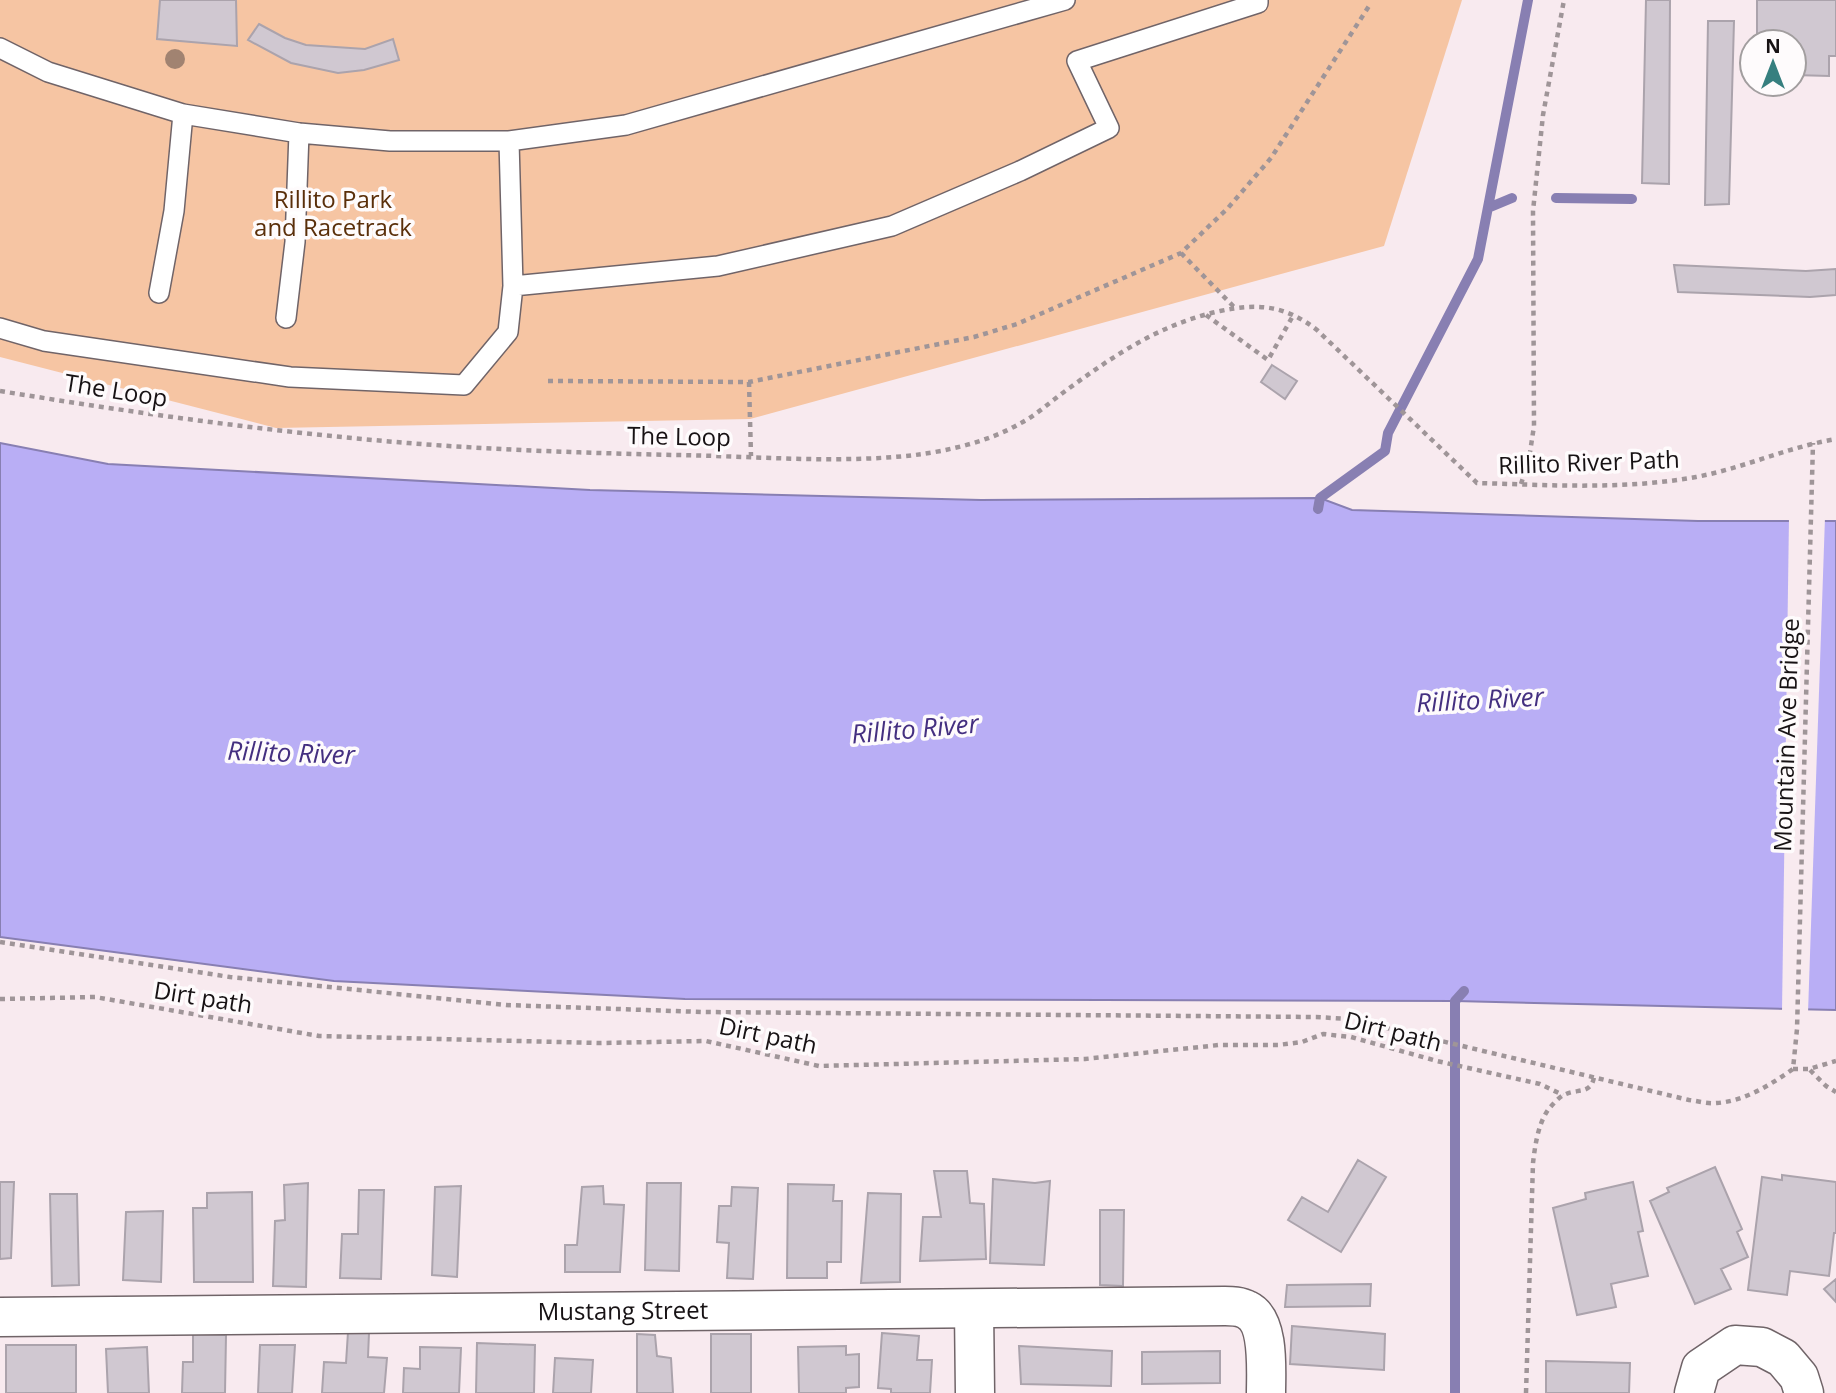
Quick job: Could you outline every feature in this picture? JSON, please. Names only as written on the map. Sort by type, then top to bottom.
[{"type":"street","name":"Mustang Street","points":[[0,1317],[1225,1306],[1247,1310],[1255,1315],[1263,1333],[1266,1354],[1266,1393]]},
{"type":"street","points":[[974,1309],[975,1393]]},
{"type":"street","points":[[1694,1393],[1701,1368],[1735,1345],[1762,1346],[1783,1358],[1799,1377],[1804,1393]]},
{"type":"lane","points":[[0,48],[48,72],[183,114],[299,133],[390,141],[509,141],[626,125],[1065,0]]},
{"type":"lane","points":[[513,286],[718,266],[892,226],[1020,171],[1109,128],[1077,61],[1258,3],[1258,0]]},
{"type":"lane","points":[[159,293],[174,211],[183,114]]},
{"type":"lane","points":[[286,318],[295,242],[299,133]]},
{"type":"lane","points":[[0,328],[44,341],[290,377],[464,386],[508,332],[513,286],[509,141]]},
{"type":"path","points":[[1521,484],[1529,460],[1534,426],[1533,211],[1543,115],[1564,0]]},
{"type":"path","points":[[548,381],[749,382],[974,337],[1017,324],[1181,253],[1228,208],[1272,158],[1371,3]]},
{"type":"path","points":[[1181,253],[1236,308]]},
{"type":"path","name":"The Loop","points":[[0,391],[149,415],[408,443],[583,453],[841,458],[915,455],[967,445],[1018,425],[1134,343],[1205,314],[1257,306],[1277,308],[1294,314],[1317,330]]},
{"type":"path","points":[[1205,314],[1268,360],[1294,314]]},
{"type":"path","name":"Rillito River Path","points":[[1317,330],[1477,483],[1657,483],[1699,476],[1813,443],[1836,439]]},
{"type":"path","points":[[749,382],[751,456]]},
{"type":"path","name":"Mountain Ave Bridge","points":[[1793,1069],[1797,1029],[1813,443]]},
{"type":"path","points":[[0,942],[230,977],[506,1005],[702,1012],[1349,1019],[1689,1100],[1716,1103],[1744,1097],[1775,1082],[1793,1069],[1809,1069],[1836,1061]]},
{"type":"path","name":"Dirt path","points":[[0,999],[95,997],[319,1036],[601,1043],[706,1041],[819,1066],[1085,1059],[1219,1045],[1278,1045],[1302,1042],[1322,1034],[1351,1037],[1437,1061],[1540,1084],[1563,1095]]},
{"type":"path","points":[[1809,1069],[1836,1092]]},
{"type":"path","points":[[1526,1393],[1533,1163],[1537,1138],[1547,1111],[1563,1095],[1587,1090],[1593,1085],[1594,1077]]},
{"type":"green space","name":"Rillito Park and Racetrack","points":[[0,0],[1462,0],[1384,246],[750,419],[276,428],[0,357]]},
{"type":"water","name":"Rillito River","points":[[0,443],[108,464],[590,490],[981,500],[1320,498],[1352,510],[1698,521],[1836,521],[1836,1010],[1455,1001],[685,999],[334,981],[0,937]]},
{"type":"pier","points":[[1789,517],[1825,517],[1808,1013],[1782,1012]]},
{"type":"building","points":[[160,0],[236,0],[237,46],[157,39]]},
{"type":"building","points":[[1646,0],[1670,0],[1669,184],[1642,183]]},
{"type":"building","points":[[1757,0],[1836,0],[1836,56],[1829,56],[1829,76],[1808,75],[1808,28],[1757,28]]},
{"type":"building","points":[[1708,21],[1734,21],[1729,204],[1705,205]]},
{"type":"building","points":[[259,24],[285,38],[306,45],[365,49],[393,39],[399,60],[364,70],[338,73],[291,63],[248,40]]},
{"type":"building","points":[[1674,265],[1806,271],[1836,269],[1836,295],[1810,297],[1678,292]]},
{"type":"building","points":[[1272,365],[1297,381],[1285,399],[1261,382]]},
{"type":"building","points":[[1358,1160],[1386,1177],[1341,1252],[1288,1220],[1302,1197],[1328,1212]]},
{"type":"building","points":[[1715,1167],[1742,1229],[1737,1232],[1748,1257],[1721,1269],[1731,1289],[1695,1304],[1650,1201],[1669,1192],[1667,1188]]},
{"type":"building","points":[[934,1171],[967,1171],[970,1203],[984,1204],[986,1259],[920,1261],[923,1217],[941,1217]]},
{"type":"building","points":[[1782,1175],[1836,1182],[1836,1233],[1829,1276],[1790,1271],[1787,1295],[1748,1290],[1762,1177],[1782,1180]]},
{"type":"building","points":[[993,1179],[1035,1183],[1050,1181],[1044,1265],[990,1263]]},
{"type":"building","points":[[0,1182],[14,1182],[11,1258],[0,1259]]},
{"type":"building","points":[[1633,1182],[1643,1231],[1638,1232],[1648,1276],[1611,1284],[1616,1307],[1577,1315],[1553,1208],[1586,1199],[1585,1193]]},
{"type":"building","points":[[308,1183],[306,1287],[273,1286],[275,1221],[285,1220],[284,1185]]},
{"type":"building","points":[[647,1183],[681,1183],[679,1271],[645,1270]]},
{"type":"building","points":[[788,1184],[834,1185],[833,1201],[842,1201],[841,1262],[827,1262],[827,1278],[787,1278]]},
{"type":"building","points":[[461,1186],[457,1277],[432,1275],[435,1187]]},
{"type":"building","points":[[603,1186],[604,1204],[624,1205],[620,1272],[565,1272],[565,1245],[577,1245],[582,1187]]},
{"type":"building","points":[[732,1187],[758,1188],[753,1279],[727,1278],[729,1243],[717,1242],[719,1206],[731,1206]]},
{"type":"building","points":[[359,1190],[384,1190],[381,1279],[340,1278],[342,1234],[358,1234]]},
{"type":"building","points":[[252,1192],[253,1282],[194,1282],[193,1208],[207,1208],[207,1193]]},
{"type":"building","points":[[868,1193],[901,1194],[900,1282],[861,1283]]},
{"type":"building","points":[[50,1194],[77,1194],[79,1285],[52,1286]]},
{"type":"building","points":[[1100,1210],[1124,1210],[1123,1286],[1100,1285]]},
{"type":"building","points":[[163,1211],[161,1282],[123,1280],[126,1212]]},
{"type":"building","points":[[1836,1279],[1836,1302],[1824,1289]]},
{"type":"building","points":[[1371,1284],[1370,1306],[1285,1307],[1287,1285]]},
{"type":"building","points":[[1292,1326],[1385,1334],[1384,1370],[1290,1364]]},
{"type":"building","points":[[348,1332],[369,1333],[368,1357],[387,1358],[384,1393],[322,1393],[324,1362],[346,1363]]},
{"type":"building","points":[[882,1333],[919,1336],[917,1360],[932,1360],[930,1393],[891,1393],[891,1389],[878,1388]]},
{"type":"building","points":[[193,1334],[226,1335],[225,1393],[182,1393],[183,1362],[193,1362]]},
{"type":"building","points":[[637,1334],[655,1335],[657,1356],[671,1358],[673,1393],[637,1393]]},
{"type":"building","points":[[711,1334],[751,1334],[751,1393],[711,1393]]},
{"type":"building","points":[[477,1343],[535,1345],[534,1393],[476,1393]]},
{"type":"building","points":[[6,1345],[76,1345],[76,1393],[6,1393]]},
{"type":"building","points":[[260,1345],[295,1345],[292,1393],[258,1393]]},
{"type":"building","points":[[846,1346],[846,1355],[859,1354],[859,1387],[846,1388],[846,1393],[799,1393],[798,1347]]},
{"type":"building","points":[[1019,1346],[1112,1351],[1111,1386],[1021,1384]]},
{"type":"building","points":[[147,1347],[149,1393],[108,1393],[106,1349]]},
{"type":"building","points":[[420,1347],[461,1348],[459,1393],[403,1393],[404,1368],[420,1369]]},
{"type":"building","points":[[1220,1351],[1220,1383],[1142,1384],[1142,1352]]},
{"type":"building","points":[[555,1358],[593,1360],[591,1393],[553,1393]]},
{"type":"building","points":[[1546,1361],[1630,1363],[1629,1393],[1546,1393]]},
{"type":"waterway","points":[[1318,509],[1320,498],[1385,451],[1388,433],[1478,259],[1528,0]]},
{"type":"waterway","points":[[1488,208],[1512,198]]},
{"type":"waterway","points":[[1556,198],[1632,199]]},
{"type":"waterway","points":[[1455,1393],[1455,1001],[1464,991]]}]
